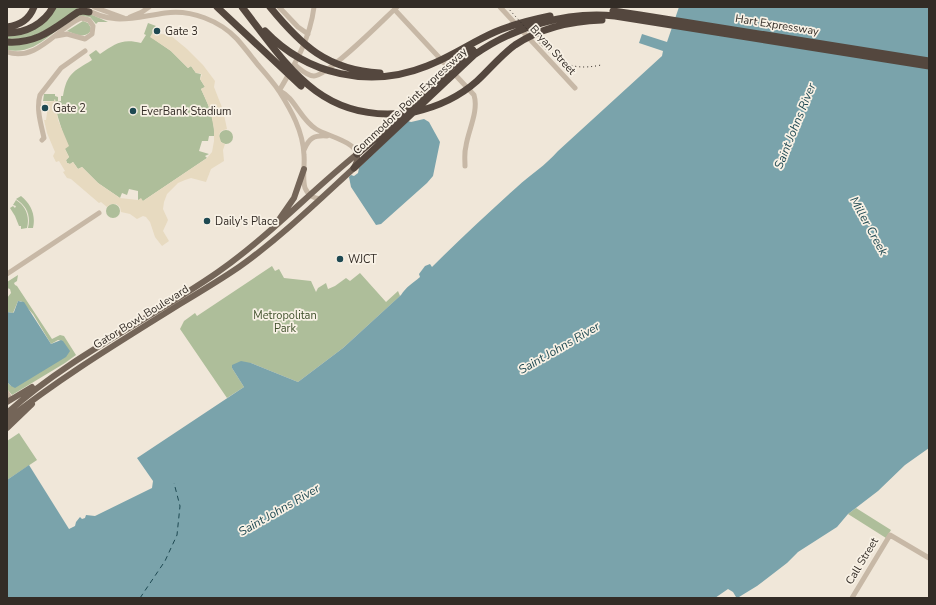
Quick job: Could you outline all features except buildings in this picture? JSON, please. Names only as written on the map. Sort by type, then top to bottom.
[{"type":"highway","points":[[7,27],[25,21],[34,7]]},
{"type":"highway","points":[[7,33],[21,32],[36,26],[46,18],[53,7]]},
{"type":"highway","points":[[216,7],[300,85],[318,99],[340,108],[384,114],[406,113],[428,109],[442,103],[472,85],[500,57],[515,45],[548,28],[567,23],[588,21],[638,20]]},
{"type":"highway","points":[[242,7],[287,65],[303,82],[330,100],[361,112]]},
{"type":"highway","points":[[246,7],[265,30],[281,45],[301,59],[326,70],[352,76],[375,78],[399,75],[425,67],[496,31],[522,22],[550,16]]},
{"type":"highway","points":[[270,7],[298,39],[327,60],[346,68],[367,72],[386,73],[406,72],[425,67]]},
{"type":"highway","points":[[7,42],[24,42],[35,39],[49,32],[79,11],[92,9]]},
{"type":"highway","name":"Hart Expressway","points":[[550,16],[585,11],[626,12],[929,61]]},
{"type":"highway","name":"Commodore Point Expressway","points":[[354,168],[458,62],[486,42],[517,27],[550,16]]},
{"type":"highway","name":"Commodore Point Expressway","points":[[357,154],[464,63],[478,52],[499,40],[525,28],[555,20],[580,16],[611,16],[638,20]]},
{"type":"highway","name":"Hart Expressway","points":[[638,20],[929,66]]},
{"type":"main road","points":[[354,168],[357,161],[357,154]]},
{"type":"main road","name":"Commodore Point Expressway","points":[[266,235],[357,154]]},
{"type":"main road","name":"Commodore Point Expressway","points":[[286,230],[354,168]]},
{"type":"main road","points":[[266,235],[291,203],[304,169]]},
{"type":"main road","name":"Gator Bowl Boulevard","points":[[7,420],[52,386],[225,276],[286,230]]},
{"type":"main road","name":"Gator Bowl Boulevard","points":[[7,413],[56,373],[208,279],[266,235]]},
{"type":"main road","points":[[7,407],[9,401],[56,373]]},
{"type":"main road","points":[[7,428],[52,386]]},
{"type":"street","points":[[81,7],[92,9],[110,19],[144,17],[171,10],[196,15],[223,28],[237,39],[279,91],[298,125],[304,151],[305,187],[310,195],[316,198],[322,198]]},
{"type":"street","points":[[125,18],[140,13],[149,7]]},
{"type":"street","points":[[279,7],[299,29],[308,34]]},
{"type":"street","points":[[279,91],[302,52],[314,7]]},
{"type":"street","name":"Bryan Street","points":[[500,7],[560,74],[575,88]]},
{"type":"street","points":[[295,66],[308,75],[321,74],[334,65],[396,8],[474,95],[475,103],[473,121],[466,147],[464,166]]},
{"type":"street","points":[[7,52],[18,55],[29,53],[81,18],[89,20],[93,26],[92,34],[85,39],[67,34],[56,36]]},
{"type":"street","points":[[42,140],[44,138],[39,115],[40,96],[61,68],[85,51]]},
{"type":"street","points":[[279,91],[287,96],[308,123],[319,131],[351,146],[357,154]]},
{"type":"street","points":[[304,151],[308,141],[313,137],[332,137]]},
{"type":"street","points":[[7,274],[99,213]]},
{"type":"street","points":[[7,393],[9,401]]},
{"type":"street","name":"Call Street","points":[[852,598],[890,535],[929,558]]},
{"type":"green space","points":[[56,7],[76,7],[78,9],[48,29],[28,38],[7,39],[7,35],[22,33]]},
{"type":"green space","points":[[86,12],[108,22],[98,22],[96,24],[90,17],[80,16],[62,26],[37,45],[18,51],[7,50],[7,43],[21,44],[77,14]]},
{"type":"green space","points":[[83,21],[88,23],[91,28],[90,32],[87,34],[82,36],[67,31]]},
{"type":"green space","name":"EverBank Stadium","points":[[148,23],[156,26],[151,37],[171,51],[188,68],[191,66],[196,73],[201,74],[200,79],[205,87],[201,89],[212,118],[214,136],[209,136],[208,141],[202,141],[199,151],[209,154],[205,156],[207,158],[143,201],[138,200],[138,191],[129,189],[127,195],[122,193],[120,198],[98,183],[82,167],[78,169],[73,162],[70,164],[67,163],[66,160],[69,157],[65,149],[65,140],[57,114],[55,99],[54,101],[43,101],[44,94],[55,94],[55,96],[58,97],[58,101],[61,101],[61,96],[63,96],[69,78],[72,74],[92,60],[89,55],[96,50],[100,54],[119,43],[129,41],[141,43],[146,35],[144,34]]},
{"type":"green space","points":[[223,130],[229,130],[233,134],[233,140],[229,144],[223,144],[219,140],[219,134]]},
{"type":"green space","points":[[21,196],[32,210],[34,219],[33,228],[28,228],[29,219],[27,212],[23,205],[16,199]]},
{"type":"green space","points":[[16,200],[25,209],[28,220],[27,228],[21,229],[21,226],[19,226],[10,208],[13,206],[15,208],[16,206],[13,205]]},
{"type":"green space","points":[[110,204],[116,204],[120,208],[120,214],[116,218],[110,218],[106,214],[106,208]]},
{"type":"green space","name":"Metropolitan Park","points":[[272,266],[275,271],[279,269],[284,278],[311,281],[316,292],[318,288],[326,283],[328,289],[346,278],[350,281],[360,273],[386,302],[398,291],[400,296],[343,348],[298,382],[251,363],[232,368],[244,387],[227,398],[180,329],[184,321],[195,313],[197,316]]},
{"type":"green space","points":[[18,275],[17,281],[14,283],[15,285],[52,339],[60,335],[64,336],[76,355],[12,395],[7,389],[7,382],[11,386],[63,341],[58,340],[51,344],[33,314],[21,301],[18,301],[13,313],[7,312],[7,298],[11,293],[10,289],[7,288],[7,282]]},
{"type":"green space","points":[[19,433],[37,460],[7,480],[7,441]]},
{"type":"green space","points":[[856,508],[891,530],[886,538],[848,514]]},
{"type":"shaded area","points":[[154,30],[161,34],[170,35],[187,49],[203,65],[215,81],[214,87],[223,110],[227,129],[221,131],[219,135],[221,142],[225,144],[223,150],[224,161],[211,169],[206,182],[191,178],[178,183],[167,194],[163,209],[168,220],[163,231],[169,241],[162,246],[155,237],[150,222],[146,217],[143,216],[137,219],[130,214],[121,212],[120,207],[116,204],[111,204],[107,207],[101,202],[99,203],[71,179],[67,178],[59,161],[56,162],[53,156],[55,152],[47,133],[44,120],[46,120],[47,113],[44,102],[54,101],[55,99],[58,120],[69,146],[65,149],[69,157],[66,160],[67,163],[70,164],[73,162],[78,169],[82,167],[98,183],[120,198],[138,200],[141,198],[143,201],[207,158],[212,152],[214,129],[210,109],[201,89],[205,87],[200,79],[202,75],[200,73],[196,73],[191,66],[188,68],[171,51],[150,37]]},
{"type":"water","points":[[679,7],[929,7],[929,448],[905,465],[878,491],[848,514],[837,527],[798,552],[787,563],[757,586],[739,597],[736,597],[733,592],[728,589],[715,598],[7,598],[7,480],[29,465],[69,529],[75,526],[80,517],[82,519],[85,518],[86,515],[95,516],[152,488],[153,481],[137,458],[244,387],[232,368],[232,365],[241,361],[251,363],[298,382],[343,348],[401,295],[407,287],[420,277],[419,274],[425,266],[430,264],[432,267],[495,207],[548,161],[662,56],[663,51],[639,43],[642,34],[667,42]]},
{"type":"water","points":[[424,119],[429,122],[440,142],[433,176],[381,224],[376,225],[351,187],[349,177],[358,173],[359,168],[408,121],[411,122]]},
{"type":"water","points":[[18,301],[24,302],[51,344],[61,340],[70,351],[66,357],[15,388],[7,382],[7,312],[14,312]]},
{"type":"ferry route","points":[[140,598],[165,561],[177,535],[180,506],[174,483]]},
{"type":"railway","points":[[507,7],[556,58],[563,62],[580,67],[601,65]]},
{"type":"place","name":"Gate 3","points":[[157,31]]},
{"type":"place","name":"Gate 2","points":[[45,108]]},
{"type":"place","name":"EverBank Stadium","points":[[133,111]]},
{"type":"place","name":"Daily's Place","points":[[207,221]]},
{"type":"place","name":"WJCT","points":[[340,259]]},
{"type":"water label","name":"Saint Johns River","points":[[795,126]]},
{"type":"water label","name":"Miller Creek","points":[[869,226]]},
{"type":"water label","name":"Saint Johns River","points":[[559,348]]},
{"type":"water label","name":"Saint Johns River","points":[[279,510]]}]
